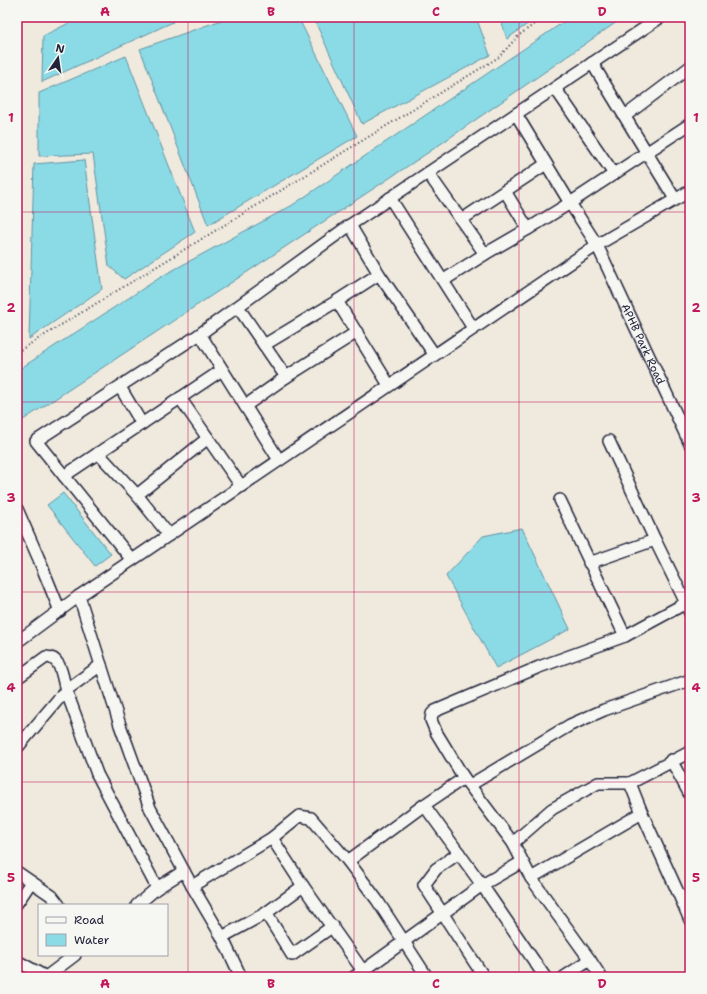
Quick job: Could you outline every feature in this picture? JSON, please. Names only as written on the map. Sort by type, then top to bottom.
[{"type":"street","points":[[132,560],[36,441],[200,334],[350,225],[661,17]]},
{"type":"street","points":[[592,63],[675,199]]},
{"type":"street","points":[[625,116],[690,67]]},
{"type":"street","points":[[555,88],[614,174]]},
{"type":"street","name":"APHB Park Road","points":[[516,114],[597,245],[690,444]]},
{"type":"street","points":[[444,280],[570,203],[690,124]]},
{"type":"street","points":[[461,220],[546,164]]},
{"type":"street","points":[[428,172],[485,254]]},
{"type":"street","points":[[505,191],[528,229]]},
{"type":"street","points":[[17,628],[20,640],[74,600],[434,354],[597,245],[690,191]]},
{"type":"street","points":[[390,198],[444,280],[473,328]]},
{"type":"street","points":[[350,225],[379,274],[434,354]]},
{"type":"street","points":[[264,345],[379,274]]},
{"type":"street","points":[[337,301],[390,385]]},
{"type":"street","points":[[238,307],[286,377]]},
{"type":"street","points":[[244,406],[286,377],[357,332]]},
{"type":"street","points":[[200,334],[279,460]]},
{"type":"street","points":[[64,476],[222,370]]},
{"type":"street","points":[[120,387],[142,424]]},
{"type":"street","points":[[180,398],[241,486]]},
{"type":"street","points":[[137,495],[208,438]]},
{"type":"street","points":[[600,977],[590,960],[531,878],[513,843],[467,782],[436,732],[431,720],[432,714],[435,711],[494,688],[540,667],[625,636],[689,606],[655,540],[609,441]]},
{"type":"street","points":[[98,453],[137,495],[169,535]]},
{"type":"street","points":[[560,500],[625,636]]},
{"type":"street","points":[[17,509],[60,611]]},
{"type":"street","points":[[590,563],[655,540]]},
{"type":"street","points":[[74,600],[101,665],[150,808],[176,876],[192,886],[222,937],[241,977]]},
{"type":"street","points":[[17,678],[46,657],[51,657],[58,662],[66,690],[97,774],[158,888]]},
{"type":"street","points":[[17,748],[66,690],[101,665]]},
{"type":"street","points":[[348,862],[424,805],[570,725],[604,710],[690,680]]},
{"type":"street","points":[[513,843],[552,809],[598,783],[630,783],[671,760],[690,752]]},
{"type":"street","points":[[671,760],[690,795]]},
{"type":"street","points":[[630,783],[642,814],[685,896],[690,920]]},
{"type":"street","points":[[424,805],[482,885],[545,977]]},
{"type":"street","points":[[531,878],[642,814]]},
{"type":"street","points":[[192,886],[272,838],[300,816],[311,818],[348,862],[377,900],[427,977]]},
{"type":"street","points":[[272,838],[303,886],[333,926],[362,975],[403,941],[441,913],[482,885],[522,862]]},
{"type":"street","points":[[459,853],[436,869],[424,885],[484,977]]},
{"type":"street","points":[[17,872],[52,896],[59,904]]},
{"type":"street","points":[[138,904],[176,876]]},
{"type":"street","points":[[17,903],[31,882]]},
{"type":"street","points":[[222,937],[266,913],[303,886]]},
{"type":"street","points":[[266,913],[292,955],[333,926]]},
{"type":"street","points":[[17,961],[46,977],[75,956]]},
{"type":"street","points":[[564,977],[590,960]]},
{"type":"path","points":[[17,352],[500,57],[518,36],[544,17]]},
{"type":"water","points":[[81,17],[171,17],[173,22],[42,82],[43,36]]},
{"type":"water","points":[[230,17],[298,17],[357,136],[208,225],[140,49]]},
{"type":"water","points":[[313,17],[476,17],[490,55],[362,124]]},
{"type":"water","points":[[500,17],[537,17],[507,39]]},
{"type":"water","points":[[571,17],[624,17],[429,152],[17,424],[17,371],[21,368],[164,275],[291,206]]},
{"type":"water","points":[[126,56],[195,232],[124,279],[109,266],[93,154],[39,156],[39,93]]},
{"type":"water","points":[[84,160],[102,289],[29,339],[34,164]]},
{"type":"water","points":[[63,493],[111,554],[95,566],[47,505]]},
{"type":"water","points":[[522,528],[570,629],[496,668],[446,576],[483,536]]}]
